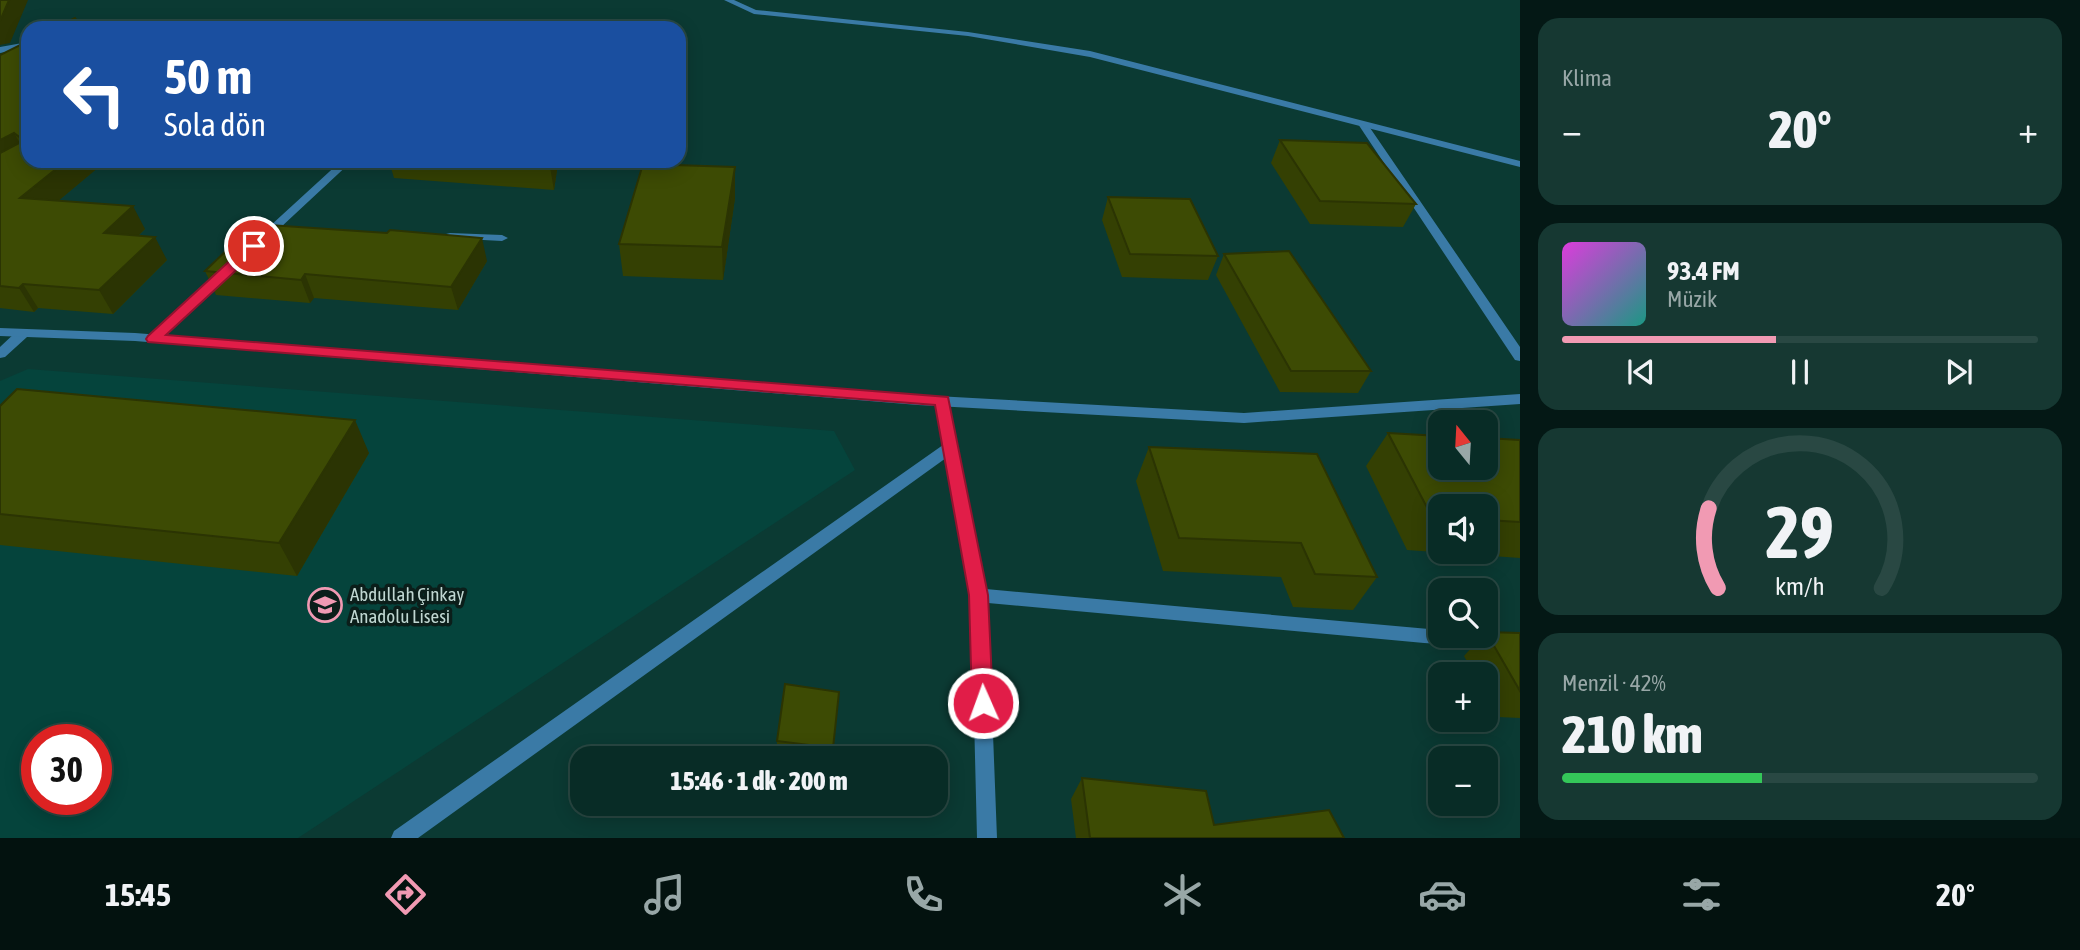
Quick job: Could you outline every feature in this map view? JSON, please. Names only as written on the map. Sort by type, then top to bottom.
[{"type":"street","points":[[728,0],[754,12],[968,33],[1090,54],[1520,164]]},
{"type":"street","points":[[0,50],[21,46]]},
{"type":"street","points":[[1363,124],[1520,357]]},
{"type":"street","points":[[254,246],[338,168]]},
{"type":"street","points":[[274,228],[288,228]]},
{"type":"street","points":[[435,235],[502,238]]},
{"type":"street","points":[[153,339],[234,265]]},
{"type":"street","points":[[0,332],[153,339],[942,401],[1244,418],[1520,399]]},
{"type":"street","points":[[0,354],[22,334]]},
{"type":"street","points":[[942,401],[979,595],[987,838]]},
{"type":"street","points":[[401,838],[950,448]]},
{"type":"street","points":[[979,595],[1424,636],[1520,642]]},
{"type":"shaded area","name":"Abdullah Çinkay Anadolu Lisesi","points":[[28,369],[834,431],[855,470],[298,838],[0,838],[0,381]]},
{"type":"building","points":[[0,0],[9,0],[0,21]]},
{"type":"building","points":[[21,44],[21,138],[14,133],[0,140],[0,55]]},
{"type":"building","points":[[1280,140],[1367,143],[1416,204],[1320,201]]},
{"type":"building","points":[[21,142],[21,168],[57,168],[20,198],[133,206],[104,233],[155,237],[99,290],[23,284],[19,288],[0,286],[0,153]]},
{"type":"building","points":[[686,165],[735,167],[722,247],[619,244],[642,168],[686,168]]},
{"type":"building","points":[[1108,197],[1190,199],[1218,256],[1130,254]]},
{"type":"building","points":[[254,224],[387,233],[390,230],[482,238],[451,287],[305,274],[301,280],[205,271]]},
{"type":"building","points":[[1289,251],[1371,371],[1291,371],[1224,254]]},
{"type":"building","points":[[17,389],[355,420],[279,543],[0,514],[0,406]]},
{"type":"building","points":[[1388,433],[1428,435],[1428,480],[1498,480],[1498,439],[1520,440],[1520,522],[1498,521],[1498,494],[1428,494],[1428,509]]},
{"type":"building","points":[[1149,447],[1317,454],[1377,577],[1315,574],[1301,543],[1179,538]]},
{"type":"building","points":[[1498,632],[1520,633],[1520,691],[1495,648],[1498,648]]},
{"type":"building","points":[[785,684],[839,692],[833,746],[777,741]]},
{"type":"building","points":[[1082,778],[1206,791],[1214,825],[1329,810],[1344,838],[1090,838]]},
{"type":"place","name":"Abdullah Çinkay Anadolu Lisesi","points":[[325,605]]},
{"type":"route","points":[[254,246],[153,339],[942,401],[979,595],[983,703]]}]
